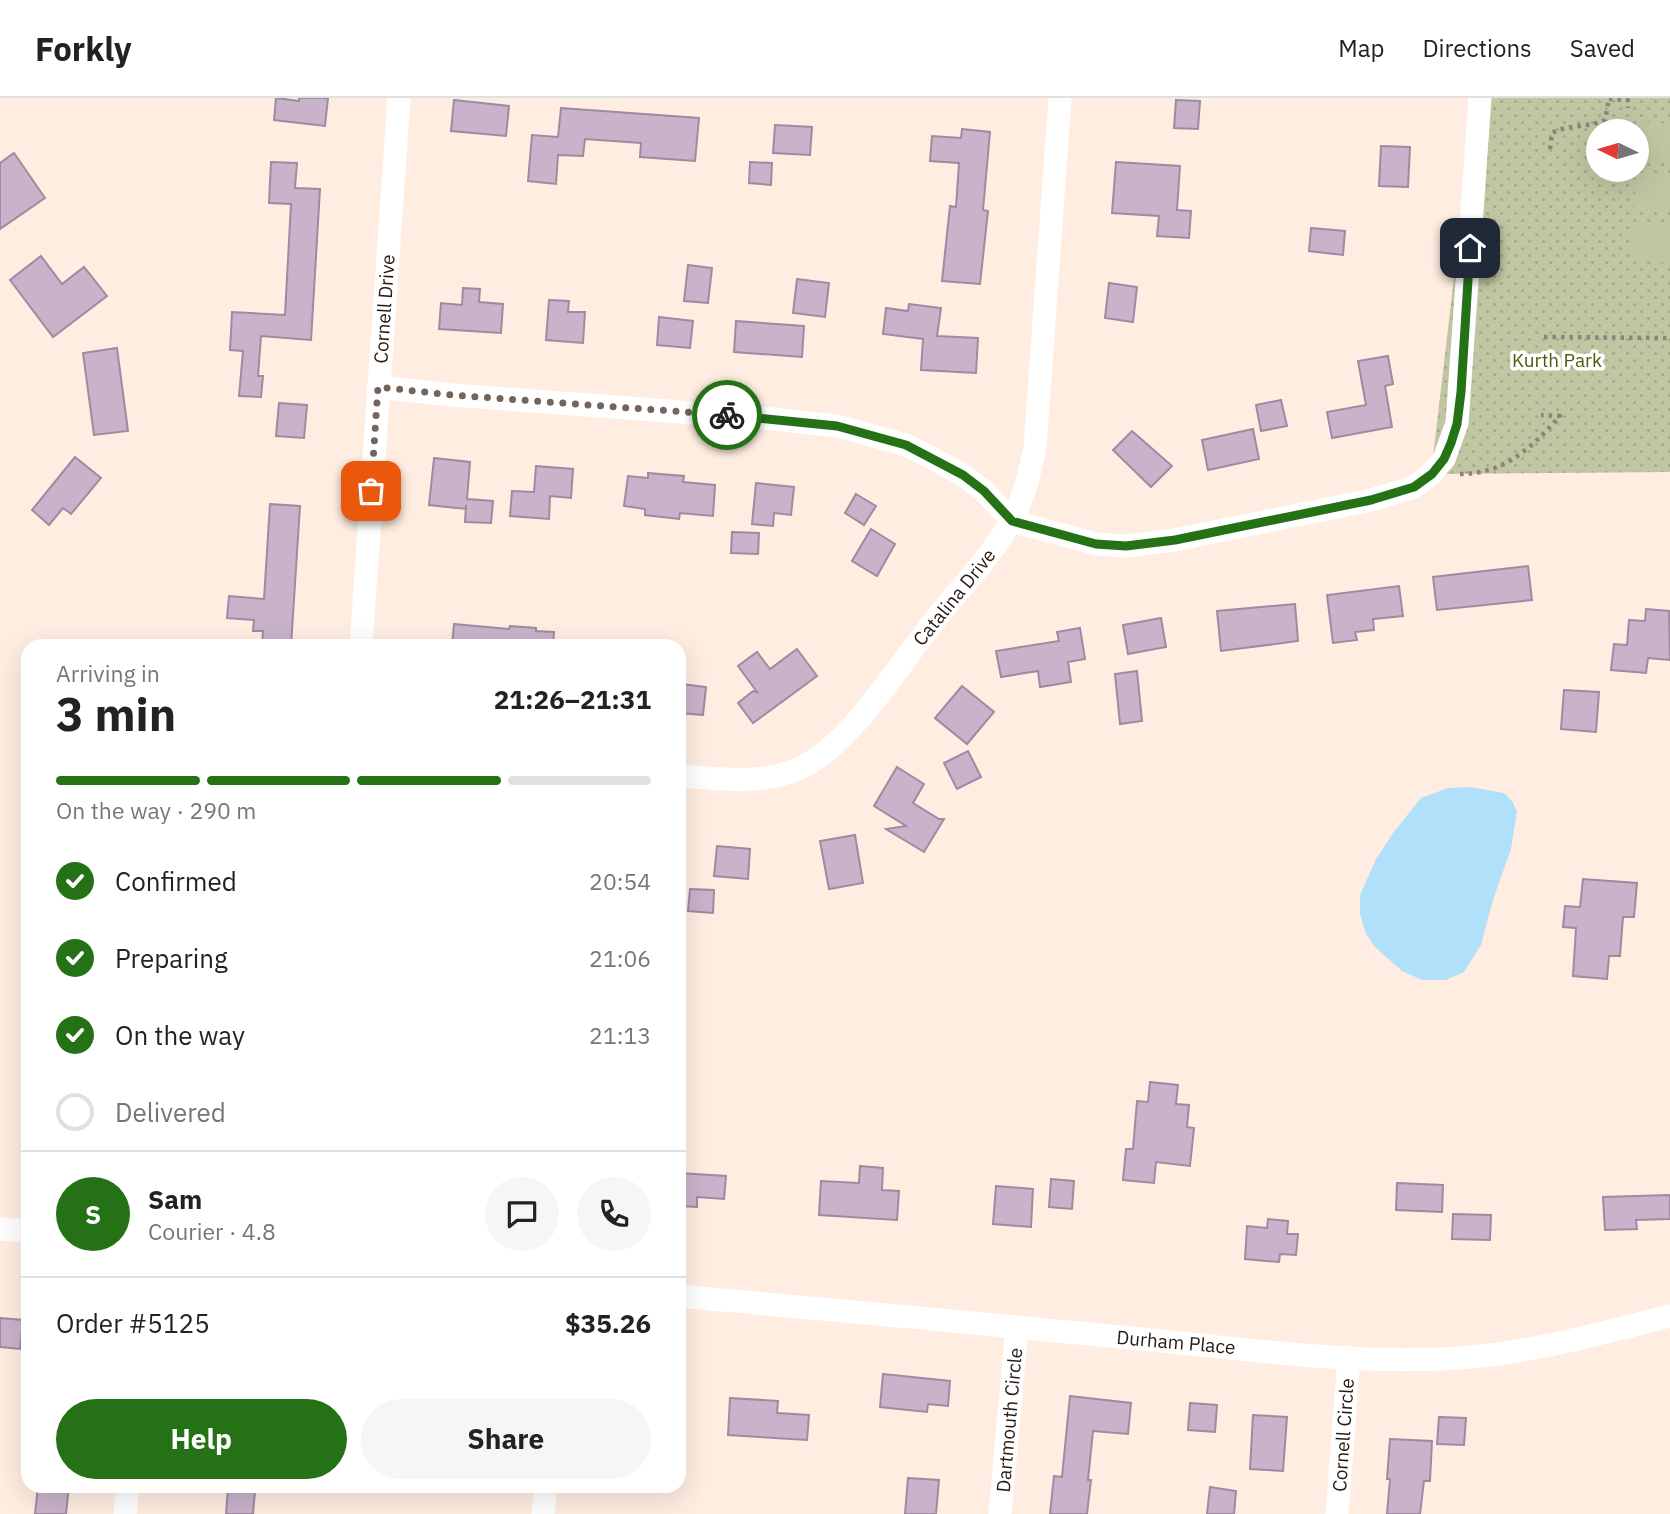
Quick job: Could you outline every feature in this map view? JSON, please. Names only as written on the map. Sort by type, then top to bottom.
[{"type":"street","name":"Cornell Drive","points":[[361,639],[399,98]]},
{"type":"street","name":"Catalina Drive","points":[[686,777],[726,780],[761,779],[800,769],[831,748],[850,729],[936,618],[989,557],[1012,521],[1030,475],[1035,448],[1060,98]]},
{"type":"street","points":[[378,387],[837,426],[906,445],[934,459],[963,475],[984,491],[1012,521],[1096,544],[1126,546],[1175,540],[1371,500],[1414,487],[1432,474],[1444,459],[1451,443],[1459,413],[1480,98]]},
{"type":"street","points":[[0,1229],[21,1230]]},
{"type":"street","name":"Durham Place","points":[[686,1297],[1349,1357],[1445,1358],[1501,1354],[1670,1316]]},
{"type":"street","name":"Dartmouth Circle","points":[[1000,1514],[1017,1327]]},
{"type":"street","name":"Cornell Circle","points":[[1336,1514],[1349,1357]]},
{"type":"street","points":[[125,1514],[127,1493]]},
{"type":"street","points":[[543,1514],[545,1493]]},
{"type":"path","points":[[1550,149],[1552,133],[1563,127],[1592,126],[1605,120],[1609,98],[1628,100],[1628,108]]},
{"type":"path","points":[[1544,337],[1670,338]]},
{"type":"path","points":[[1432,474],[1472,474],[1515,460],[1560,416],[1541,415]]},
{"type":"green space","name":"Kurth Park","points":[[1475,98],[1670,98],[1670,472],[1431,474]]},
{"type":"green space","points":[[1649,123],[1670,124],[1670,161],[1649,160]]},
{"type":"green space","points":[[1649,174],[1670,175],[1670,212],[1634,209],[1636,182],[1649,182]]},
{"type":"green space","points":[[1633,223],[1670,226],[1670,263],[1630,260]]},
{"type":"water","points":[[1469,787],[1504,793],[1512,801],[1517,811],[1511,849],[1481,945],[1464,972],[1446,980],[1422,980],[1402,971],[1375,947],[1366,934],[1360,914],[1360,895],[1376,859],[1421,798],[1448,788]]},
{"type":"building","points":[[276,98],[299,101],[299,98],[328,98],[325,126],[274,120]]},
{"type":"building","points":[[454,100],[509,106],[506,136],[451,131]]},
{"type":"building","points":[[1176,100],[1200,101],[1198,129],[1174,128]]},
{"type":"building","points":[[561,108],[699,118],[695,161],[640,157],[641,143],[585,139],[583,156],[558,155],[556,184],[528,181],[532,135],[558,137]]},
{"type":"building","points":[[775,125],[812,127],[810,155],[773,153]]},
{"type":"building","points":[[962,129],[990,132],[983,210],[988,211],[980,284],[942,281],[950,206],[956,207],[959,163],[930,161],[932,136],[961,138]]},
{"type":"building","points":[[1381,146],[1410,147],[1408,187],[1379,186]]},
{"type":"building","points":[[14,153],[45,198],[0,229],[0,163]]},
{"type":"building","points":[[271,162],[297,163],[295,188],[320,189],[311,340],[261,336],[258,376],[263,376],[261,397],[239,396],[243,351],[230,350],[232,312],[285,315],[291,204],[269,203]]},
{"type":"building","points":[[750,162],[772,163],[771,185],[749,183]]},
{"type":"building","points":[[1116,162],[1180,166],[1177,210],[1191,211],[1189,238],[1157,236],[1159,216],[1112,213]]},
{"type":"building","points":[[1311,228],[1345,231],[1343,255],[1309,251]]},
{"type":"building","points":[[41,256],[62,284],[84,267],[107,296],[53,337],[10,280]]},
{"type":"building","points":[[688,265],[712,268],[708,303],[684,301]]},
{"type":"building","points":[[797,279],[829,283],[825,317],[793,313]]},
{"type":"building","points":[[1109,283],[1137,287],[1133,322],[1105,318]]},
{"type":"building","points":[[463,288],[480,289],[479,302],[503,304],[501,333],[439,329],[441,303],[462,305]]},
{"type":"building","points":[[549,300],[569,301],[568,312],[585,312],[583,343],[546,340]]},
{"type":"building","points":[[909,304],[941,308],[937,336],[978,338],[976,373],[921,370],[923,339],[883,334],[886,308],[908,311]]},
{"type":"building","points":[[659,317],[693,321],[690,348],[657,345]]},
{"type":"building","points":[[736,321],[804,326],[802,357],[734,352]]},
{"type":"building","points":[[117,348],[128,431],[94,435],[83,353]]},
{"type":"building","points":[[1388,356],[1393,384],[1385,386],[1392,427],[1332,438],[1327,412],[1366,405],[1358,361]]},
{"type":"building","points":[[1281,400],[1287,426],[1261,431],[1256,405]]},
{"type":"building","points":[[279,403],[307,405],[304,438],[276,436]]},
{"type":"building","points":[[1253,429],[1259,459],[1208,470],[1202,440]]},
{"type":"building","points":[[1132,431],[1172,466],[1151,487],[1113,450]]},
{"type":"building","points":[[75,457],[101,478],[71,514],[63,508],[49,525],[32,510]]},
{"type":"building","points":[[434,458],[470,462],[467,499],[493,501],[491,523],[465,522],[466,509],[429,505]]},
{"type":"building","points":[[536,466],[573,469],[571,498],[550,496],[549,519],[510,516],[512,491],[534,492]]},
{"type":"building","points":[[648,473],[684,476],[683,482],[715,485],[713,516],[680,513],[679,519],[645,515],[645,509],[624,506],[628,476],[648,478]]},
{"type":"building","points":[[756,483],[794,487],[791,515],[774,513],[773,526],[752,524]]},
{"type":"building","points":[[856,494],[876,506],[864,525],[845,513]]},
{"type":"building","points":[[270,504],[300,506],[291,639],[262,639],[263,631],[253,631],[254,620],[227,618],[229,596],[264,599]]},
{"type":"building","points":[[871,529],[895,544],[877,576],[852,561]]},
{"type":"building","points":[[732,532],[759,533],[758,554],[731,553]]},
{"type":"building","points":[[1528,566],[1532,600],[1437,610],[1433,577]]},
{"type":"building","points":[[1399,586],[1403,616],[1373,619],[1374,630],[1355,632],[1357,640],[1333,643],[1327,595]]},
{"type":"building","points":[[1295,604],[1298,641],[1221,651],[1217,611]]},
{"type":"building","points":[[1646,609],[1669,611],[1670,660],[1648,658],[1646,673],[1611,670],[1614,644],[1627,645],[1629,620],[1645,621]]},
{"type":"building","points":[[1161,618],[1166,647],[1128,654],[1123,625]]},
{"type":"building","points":[[454,624],[509,629],[510,626],[536,628],[536,631],[554,632],[554,639],[453,639]]},
{"type":"building","points":[[1080,628],[1085,659],[1068,662],[1071,682],[1040,687],[1038,671],[1001,677],[996,651],[1059,641],[1057,632]]},
{"type":"building","points":[[797,649],[817,676],[753,723],[738,703],[753,691],[757,692],[738,666],[757,652],[770,669]]},
{"type":"building","points":[[1137,671],[1142,721],[1120,724],[1115,674]]},
{"type":"building","points":[[686,684],[706,687],[703,715],[686,714]]},
{"type":"building","points":[[962,686],[994,712],[967,744],[935,718]]},
{"type":"building","points":[[1564,690],[1599,692],[1596,732],[1561,729]]},
{"type":"building","points":[[968,751],[981,777],[957,789],[944,763]]},
{"type":"building","points":[[897,767],[924,784],[913,803],[939,819],[944,819],[924,852],[886,829],[906,826],[874,806]]},
{"type":"building","points":[[855,835],[863,883],[829,889],[820,841]]},
{"type":"building","points":[[717,846],[750,849],[748,879],[714,876]]},
{"type":"building","points":[[1583,879],[1637,883],[1634,917],[1623,917],[1620,956],[1609,956],[1607,979],[1573,976],[1576,928],[1563,927],[1565,906],[1580,907]]},
{"type":"building","points":[[690,889],[714,890],[713,913],[688,911]]},
{"type":"building","points":[[1150,1082],[1178,1085],[1176,1104],[1189,1105],[1187,1127],[1194,1128],[1190,1166],[1156,1162],[1154,1183],[1123,1180],[1126,1149],[1133,1149],[1137,1101],[1148,1102]]},
{"type":"building","points":[[860,1166],[883,1168],[882,1190],[899,1191],[897,1220],[819,1215],[821,1181],[859,1183]]},
{"type":"building","points":[[686,1173],[726,1176],[724,1199],[697,1197],[697,1207],[686,1206]]},
{"type":"building","points":[[1051,1179],[1074,1181],[1072,1209],[1049,1207]]},
{"type":"building","points":[[1397,1183],[1443,1185],[1442,1212],[1396,1210]]},
{"type":"building","points":[[996,1186],[1033,1189],[1031,1227],[993,1224]]},
{"type":"building","points":[[1670,1195],[1670,1219],[1636,1220],[1637,1229],[1605,1230],[1603,1197]]},
{"type":"building","points":[[1453,1214],[1491,1215],[1490,1240],[1452,1239]]},
{"type":"building","points":[[1268,1219],[1288,1221],[1287,1234],[1298,1234],[1296,1255],[1280,1254],[1279,1262],[1245,1259],[1247,1226],[1267,1228]]},
{"type":"building","points":[[0,1318],[21,1320],[20,1349],[0,1347]]},
{"type":"building","points":[[883,1374],[950,1381],[948,1406],[928,1404],[927,1412],[880,1407]]},
{"type":"building","points":[[1070,1396],[1131,1403],[1128,1434],[1093,1431],[1087,1514],[1050,1514],[1054,1476],[1062,1477]]},
{"type":"building","points":[[730,1398],[778,1401],[777,1413],[809,1415],[807,1440],[728,1435]]},
{"type":"building","points":[[1190,1403],[1217,1405],[1215,1432],[1188,1430]]},
{"type":"building","points":[[1253,1415],[1287,1417],[1283,1471],[1250,1469]]},
{"type":"building","points":[[1439,1417],[1466,1418],[1464,1445],[1437,1444]]},
{"type":"building","points":[[1390,1439],[1432,1441],[1430,1481],[1424,1481],[1420,1514],[1387,1514]]},
{"type":"building","points":[[908,1478],[939,1480],[936,1514],[905,1514]]},
{"type":"building","points":[[1210,1487],[1236,1491],[1234,1514],[1207,1514]]},
{"type":"building","points":[[37,1493],[68,1493],[66,1514],[35,1514]]},
{"type":"building","points":[[228,1493],[255,1493],[253,1514],[226,1514]]},
{"type":"way so far","points":[[371,491],[378,387],[727,415]]},
{"type":"route","points":[[727,415],[837,426],[906,445],[963,475],[984,491],[1012,521],[1096,544],[1126,546],[1175,540],[1371,500],[1414,487],[1432,474],[1444,459],[1451,443],[1457,424],[1461,392],[1470,248]]}]
